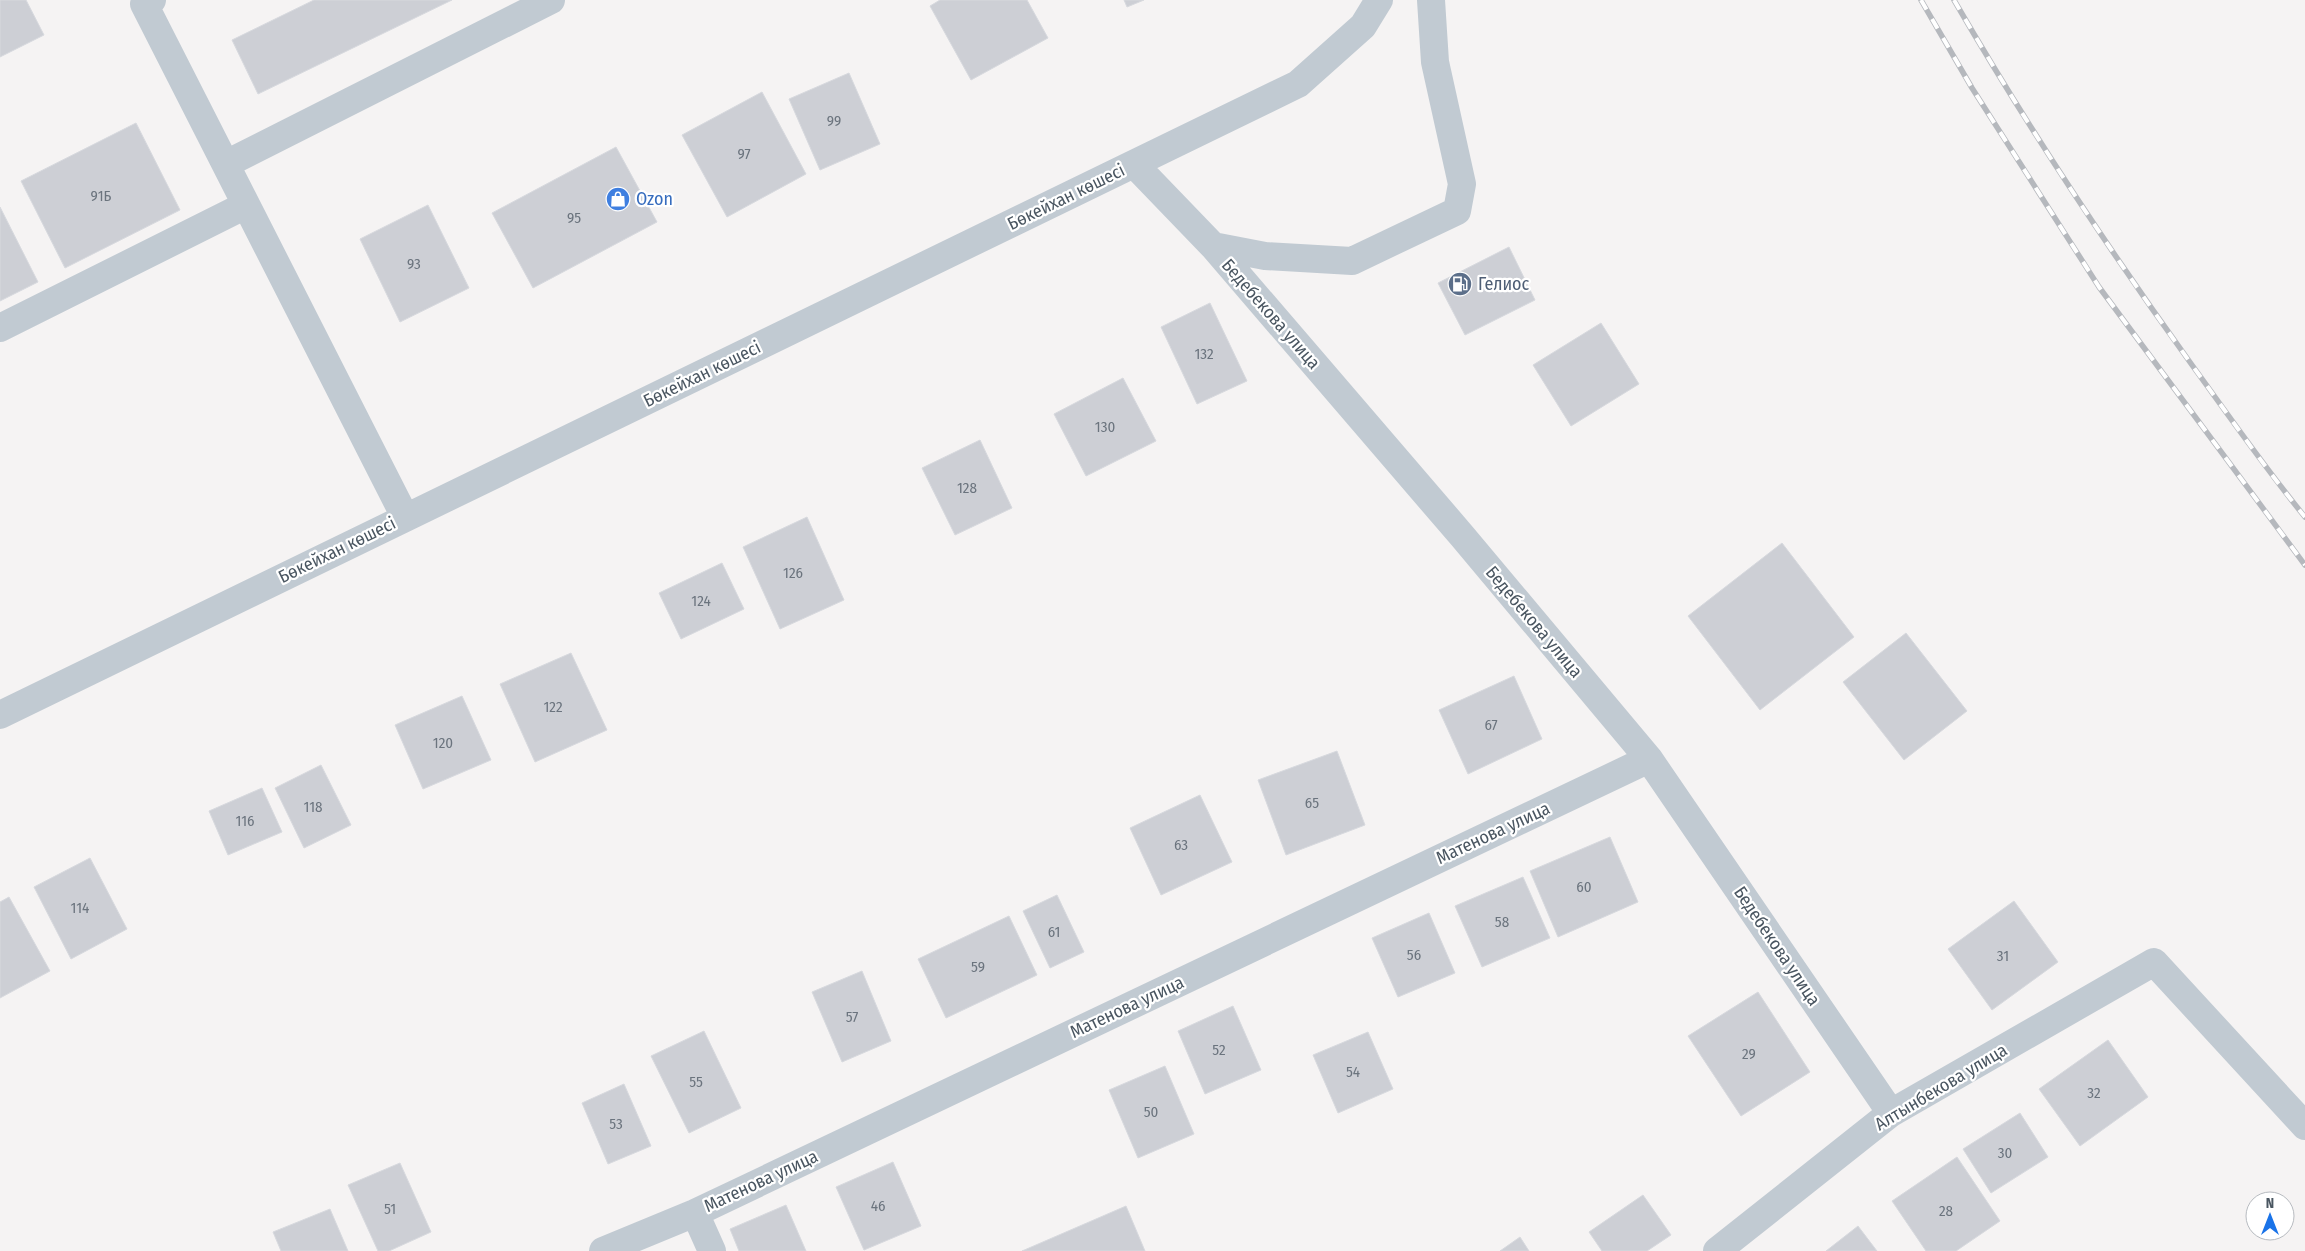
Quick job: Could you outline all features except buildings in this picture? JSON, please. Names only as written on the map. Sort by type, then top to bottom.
[{"type":"street","points":[[152,0],[144,4],[405,518]]},
{"type":"street","points":[[226,164],[551,0]]},
{"type":"street","name":"Бөкейхан көшесі","points":[[0,715],[1298,84],[1363,26],[1379,0]]},
{"type":"street","points":[[1213,246],[1265,256],[1352,261],[1456,211],[1462,184],[1434,62],[1431,0]]},
{"type":"street","name":"Бедебекова улица","points":[[1134,164],[1213,246],[1463,537],[1649,759],[1891,1113]]},
{"type":"street","points":[[0,328],[246,205]]},
{"type":"street","name":"Матенова улица","points":[[603,1251],[695,1213],[1649,759]]},
{"type":"street","name":"Алтынбекова улица","points":[[1718,1251],[1891,1113],[2154,962],[2305,1126]]},
{"type":"street","points":[[695,1213],[712,1251]]},
{"type":"railway","points":[[1921,0],[1972,88],[2099,287],[2305,565]]},
{"type":"railway","points":[[1954,0],[2039,140],[2160,321],[2233,423],[2305,517]]},
{"type":"place","name":"Ozon","points":[[618,199]]},
{"type":"place","name":"Гелиос","points":[[1460,284]]}]
